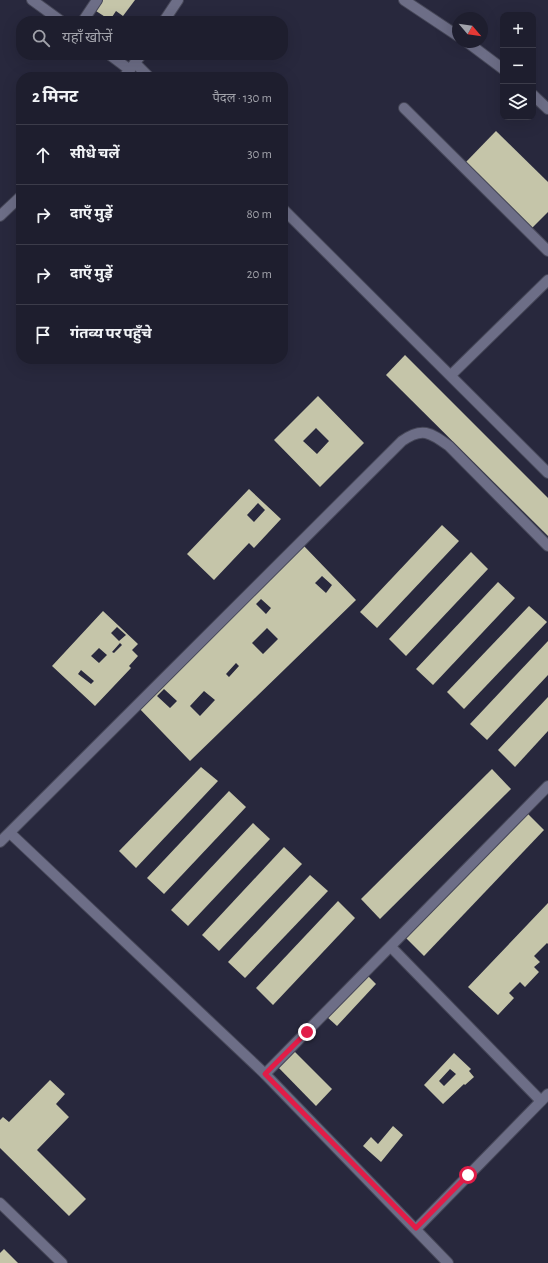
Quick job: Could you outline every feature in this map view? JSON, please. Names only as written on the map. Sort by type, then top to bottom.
[{"type":"street","points":[[32,0],[54,16]]},
{"type":"street","points":[[86,16],[97,0]]},
{"type":"street","points":[[167,16],[178,0]]},
{"type":"street","points":[[404,0],[452,32]]},
{"type":"street","points":[[475,48],[500,67]]},
{"type":"street","points":[[120,60],[141,72]]},
{"type":"street","points":[[536,98],[548,110]]},
{"type":"street","points":[[404,108],[548,251]]},
{"type":"street","points":[[0,216],[16,201]]},
{"type":"street","points":[[288,214],[548,473]]},
{"type":"street","points":[[451,375],[548,280]]},
{"type":"street","points":[[0,842],[402,441],[413,434],[429,434],[448,446],[548,546]]},
{"type":"street","points":[[265,1074],[548,786]]},
{"type":"street","points":[[10,833],[265,1074],[416,1228],[448,1263]]},
{"type":"street","points":[[391,947],[544,1098],[416,1228]]},
{"type":"street","points":[[0,1203],[62,1263]]},
{"type":"building","points":[[103,0],[135,0],[123,16],[116,11],[113,16],[104,16],[96,11]]},
{"type":"building","points":[[496,131],[548,182],[548,212],[531,229],[464,164]]},
{"type":"building","points":[[405,355],[548,498],[548,536],[386,375]]},
{"type":"building","points":[[318,396],[364,443],[320,487],[274,440]],"holes":[[[316,428],[329,441],[317,454],[303,441]]]},
{"type":"building","points":[[249,489],[281,519],[254,548],[249,543],[214,580],[187,554]],"holes":[[[258,503],[265,510],[254,522],[247,515]]]},
{"type":"building","points":[[442,525],[459,541],[377,628],[360,612]]},
{"type":"building","points":[[303,545],[356,600],[190,761],[137,706]],"holes":[[[322,576],[332,585],[326,593],[315,583]],[[261,599],[271,608],[266,614],[256,604]],[[267,628],[278,639],[263,654],[252,643]],[[236,663],[239,666],[229,677],[226,674]],[[164,689],[177,701],[170,708],[157,696]],[[204,691],[215,700],[200,716],[190,706]]]},
{"type":"building","points":[[471,552],[488,569],[406,656],[389,639]]},
{"type":"building","points":[[498,582],[515,598],[433,685],[416,669]]},
{"type":"building","points":[[529,606],[547,622],[464,709],[447,692]]},
{"type":"building","points":[[103,611],[138,644],[132,650],[138,656],[129,666],[131,668],[95,706],[52,666]],"holes":[[[117,627],[126,635],[119,641],[111,633]],[[120,643],[122,645],[114,653],[112,652]],[[99,648],[107,655],[99,663],[91,656]],[[81,670],[94,681],[91,684],[78,674]]]},
{"type":"building","points":[[548,641],[548,675],[487,740],[470,724]]},
{"type":"building","points":[[548,697],[548,731],[515,767],[498,750]]},
{"type":"building","points":[[201,767],[218,781],[136,868],[119,851]]},
{"type":"building","points":[[492,769],[511,789],[380,919],[361,899]]},
{"type":"building","points":[[229,791],[246,807],[164,894],[147,878]]},
{"type":"building","points":[[525,811],[544,830],[424,956],[404,936]]},
{"type":"building","points":[[253,823],[270,839],[188,926],[171,910]]},
{"type":"building","points":[[284,847],[302,864],[219,951],[202,935]]},
{"type":"building","points":[[310,875],[328,891],[245,978],[228,962]]},
{"type":"building","points":[[338,901],[355,918],[273,1005],[256,988]]},
{"type":"building","points":[[548,903],[548,944],[547,943],[534,956],[540,962],[534,967],[539,972],[525,987],[520,982],[509,993],[514,998],[498,1015],[468,987]]},
{"type":"building","points":[[366,974],[376,984],[337,1026],[326,1016]]},
{"type":"building","points":[[292,1049],[332,1089],[316,1106],[276,1065]]},
{"type":"building","points":[[454,1053],[471,1069],[469,1071],[474,1077],[465,1085],[464,1084],[443,1104],[424,1085]],"holes":[[[450,1069],[456,1074],[444,1086],[439,1081]]]},
{"type":"building","points":[[50,1080],[65,1094],[56,1104],[69,1117],[37,1150],[86,1199],[69,1216],[0,1148],[0,1120],[3,1117],[9,1122]]},
{"type":"building","points":[[393,1126],[403,1135],[381,1162],[363,1146],[371,1137],[378,1144]]},
{"type":"building","points":[[4,1249],[18,1263],[0,1263],[0,1253]]},
{"type":"route","points":[[307,1032],[265,1074],[416,1228],[468,1175]]}]
